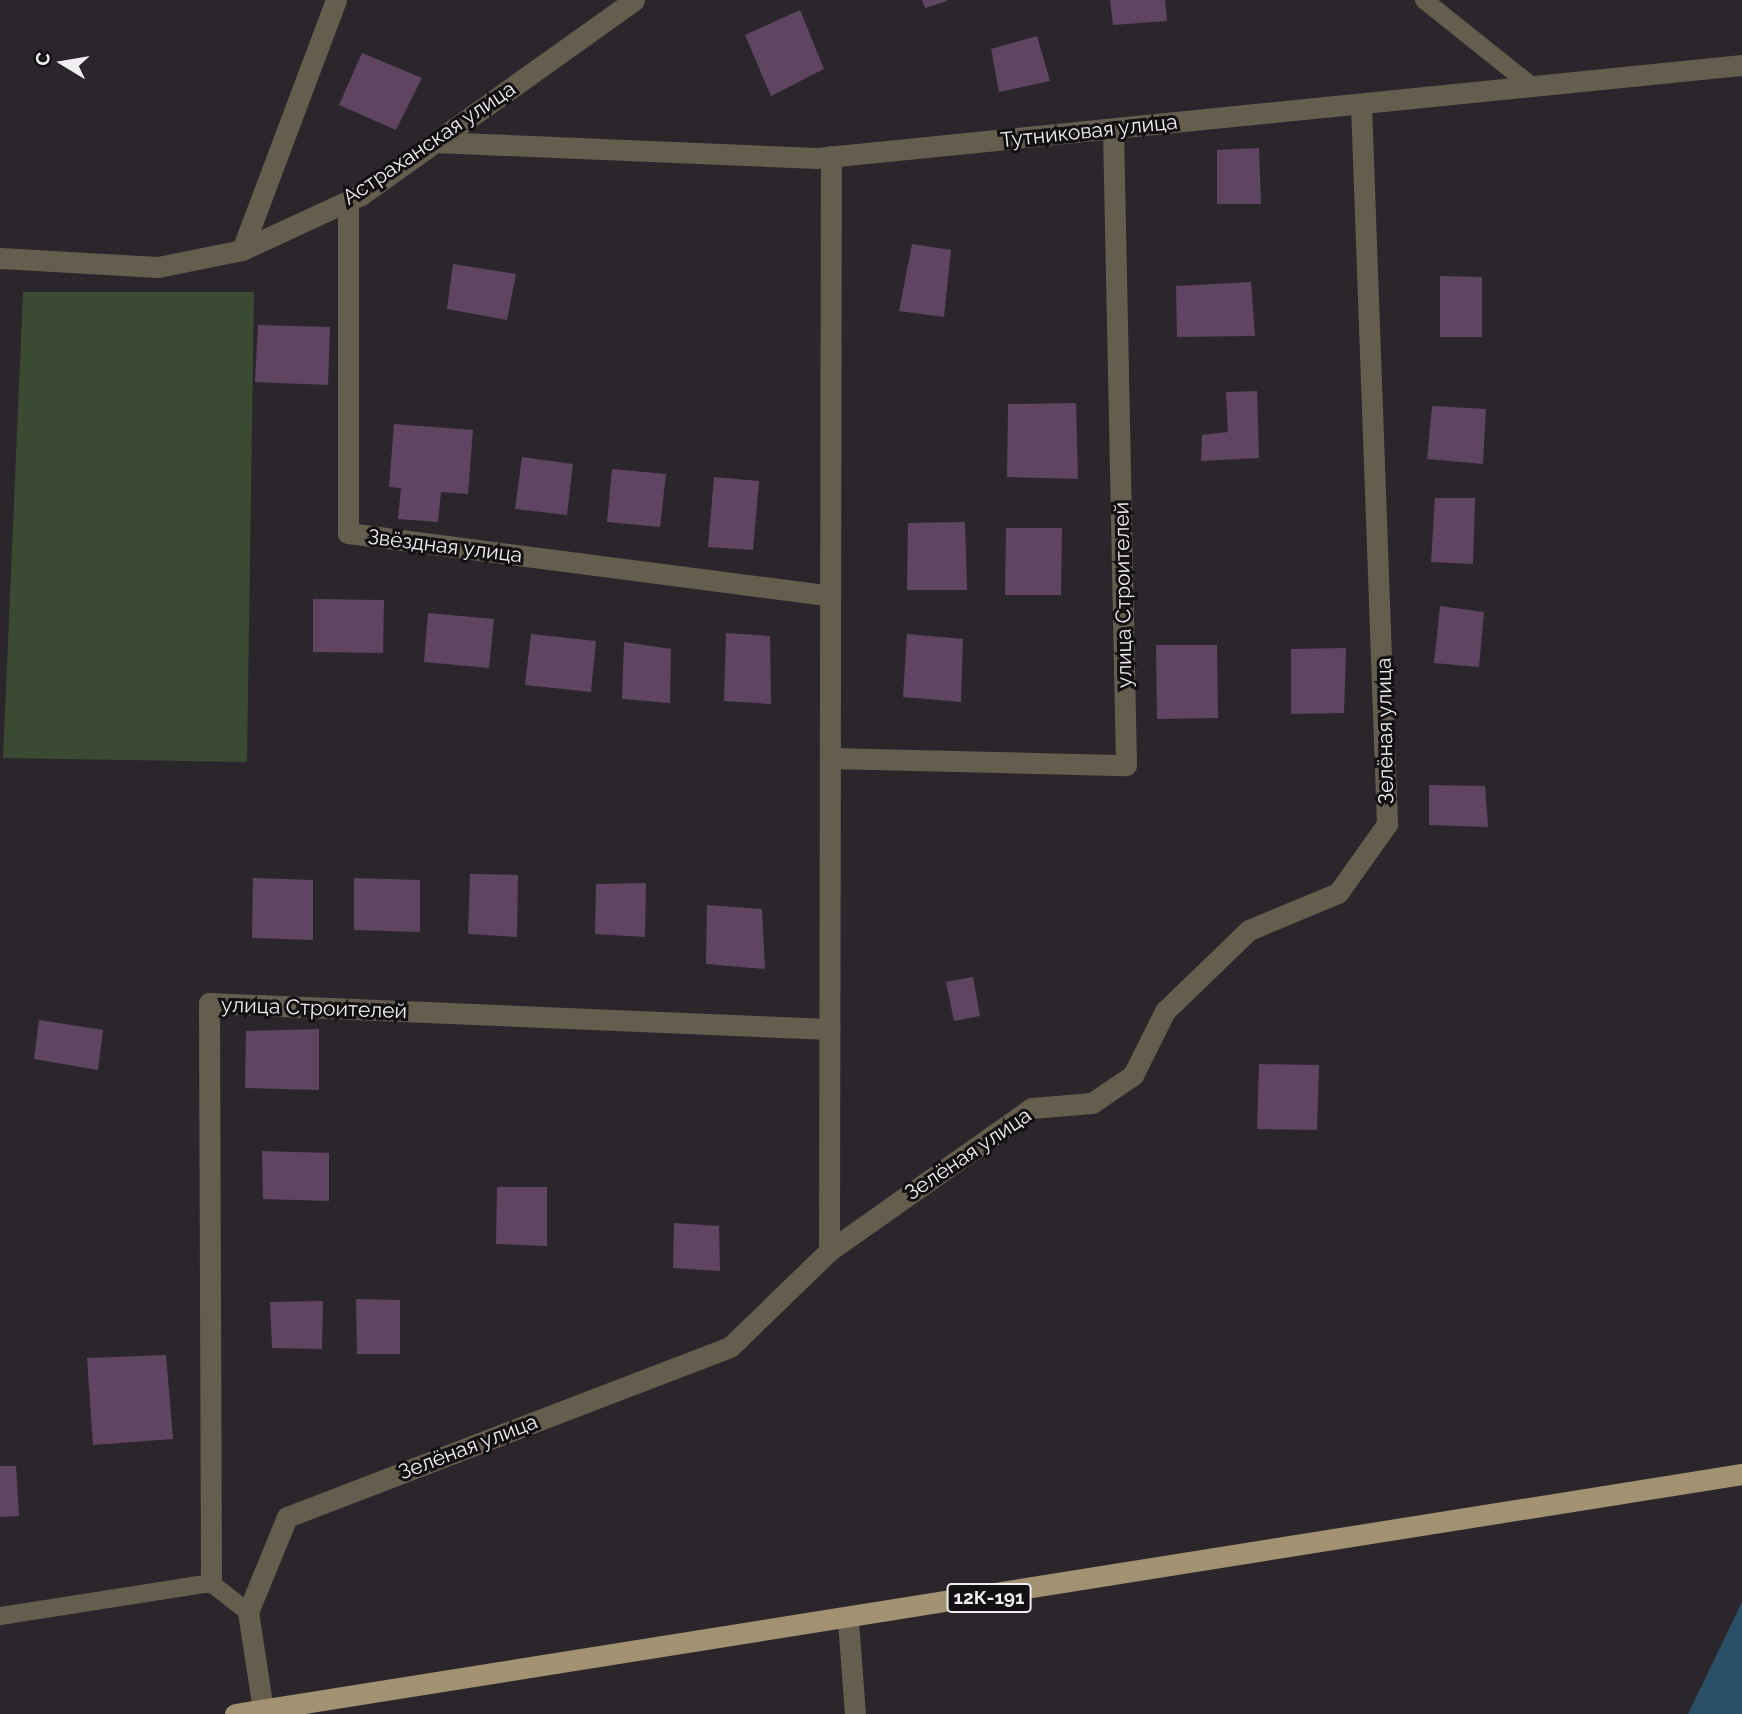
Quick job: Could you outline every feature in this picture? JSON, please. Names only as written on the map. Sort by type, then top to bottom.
[{"type":"main road","name":"12К-191","points":[[235,1714],[848,1621],[1742,1474]]},
{"type":"street","points":[[242,250],[335,0]]},
{"type":"street","name":"Астраханская улица","points":[[0,258],[158,267],[242,250],[348,201],[634,0]]},
{"type":"street","name":"Тутниковая улица","points":[[435,142],[831,156],[1742,65]]},
{"type":"street","name":"Зелёная улица","points":[[248,1612],[287,1517],[730,1347],[829,1251],[1031,1108],[1092,1103],[1133,1075],[1165,1010],[1249,930],[1338,893],[1387,824],[1361,104]]},
{"type":"street","name":"улица Строителей","points":[[830,758],[1126,765],[1113,129]]},
{"type":"street","points":[[829,1251],[831,156]]},
{"type":"street","name":"Звёздная улица","points":[[348,201],[348,533],[830,596]]},
{"type":"street","name":"улица Строителей","points":[[211,1583],[209,1003],[829,1029]]},
{"type":"street","points":[[248,1612],[263,1710]]},
{"type":"street","points":[[848,1621],[855,1714]]},
{"type":"lane","points":[[1424,0],[1533,87]]},
{"type":"lane","points":[[0,1616],[211,1583],[248,1612]]},
{"type":"green space","points":[[23,292],[254,292],[247,762],[3,758]]},
{"type":"water","points":[[1742,1602],[1742,1714],[1688,1714]]},
{"type":"building","points":[[922,0],[946,0],[947,1],[925,8]]},
{"type":"building","points":[[1110,0],[1165,0],[1167,21],[1113,25]]},
{"type":"building","points":[[800,10],[824,69],[771,96],[745,35]]},
{"type":"building","points":[[1037,36],[1050,81],[999,92],[991,49]]},
{"type":"building","points":[[362,53],[422,78],[396,130],[339,105]]},
{"type":"building","points":[[1259,148],[1261,204],[1217,204],[1217,150]]},
{"type":"building","points":[[912,244],[951,250],[944,317],[899,311]]},
{"type":"building","points":[[453,264],[516,274],[507,320],[447,309]]},
{"type":"building","points":[[1440,276],[1482,277],[1482,337],[1440,337]]},
{"type":"building","points":[[1251,282],[1255,336],[1177,337],[1176,286]]},
{"type":"building","points":[[258,325],[330,327],[328,385],[255,382]]},
{"type":"building","points":[[1257,391],[1259,458],[1201,461],[1202,435],[1228,432],[1226,392]]},
{"type":"building","points":[[1076,403],[1078,479],[1007,477],[1008,404]]},
{"type":"building","points":[[1432,406],[1486,409],[1483,464],[1427,459]]},
{"type":"building","points":[[394,424],[473,430],[468,494],[441,492],[438,522],[398,519],[401,488],[389,487]]},
{"type":"building","points":[[522,457],[573,464],[567,515],[515,509]]},
{"type":"building","points":[[612,469],[666,474],[660,527],[607,522]]},
{"type":"building","points":[[714,477],[759,481],[753,550],[708,547]]},
{"type":"building","points":[[1435,498],[1475,498],[1473,564],[1431,562]]},
{"type":"building","points":[[965,522],[967,590],[907,590],[908,523]]},
{"type":"building","points":[[1006,528],[1062,528],[1061,595],[1005,595]]},
{"type":"building","points":[[313,599],[384,600],[383,653],[313,652]]},
{"type":"building","points":[[1440,606],[1484,612],[1479,667],[1434,663]]},
{"type":"building","points":[[428,613],[494,619],[489,668],[424,662]]},
{"type":"building","points":[[726,633],[770,636],[771,704],[724,701]]},
{"type":"building","points":[[531,634],[596,641],[591,692],[525,685]]},
{"type":"building","points":[[907,634],[963,639],[961,702],[903,697]]},
{"type":"building","points":[[624,642],[671,649],[670,703],[622,699]]},
{"type":"building","points":[[1156,645],[1217,645],[1218,718],[1157,719]]},
{"type":"building","points":[[1346,648],[1344,713],[1291,714],[1291,649]]},
{"type":"building","points":[[1429,785],[1485,786],[1488,827],[1429,825]]},
{"type":"building","points":[[470,874],[518,875],[517,937],[468,934]]},
{"type":"building","points":[[253,878],[313,880],[313,940],[252,938]]},
{"type":"building","points":[[354,878],[420,880],[420,932],[354,930]]},
{"type":"building","points":[[646,883],[645,937],[595,934],[596,884]]},
{"type":"building","points":[[707,905],[762,909],[765,969],[706,964]]},
{"type":"building","points":[[973,977],[980,1016],[954,1021],[946,982]]},
{"type":"building","points":[[39,1020],[103,1030],[98,1070],[34,1059]]},
{"type":"building","points":[[319,1029],[319,1090],[245,1088],[246,1031]]},
{"type":"building","points":[[1259,1064],[1319,1065],[1317,1130],[1257,1129]]},
{"type":"building","points":[[262,1151],[329,1153],[329,1201],[263,1199]]},
{"type":"building","points":[[497,1187],[547,1187],[547,1246],[496,1244]]},
{"type":"building","points":[[674,1223],[719,1226],[720,1271],[673,1268]]},
{"type":"building","points":[[356,1299],[400,1300],[400,1354],[357,1354]]},
{"type":"building","points":[[323,1301],[322,1349],[272,1348],[270,1302]]},
{"type":"building","points":[[166,1355],[173,1439],[93,1445],[87,1358]]},
{"type":"building","points":[[0,1466],[16,1466],[19,1516],[0,1517]]}]
